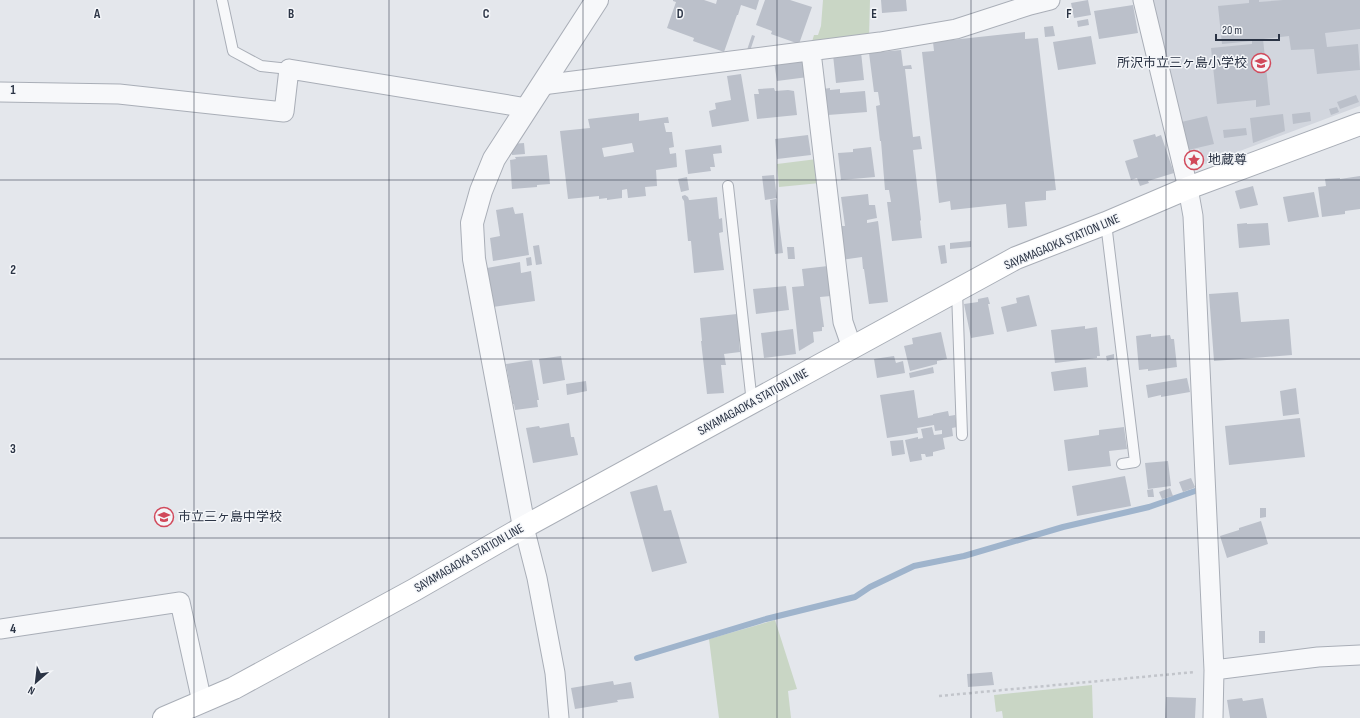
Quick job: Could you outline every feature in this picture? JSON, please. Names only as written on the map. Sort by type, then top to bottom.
[{"type":"main road","name":"SAYAMAGAOKA STATION LINE","points":[[164,718],[241,684],[414,590],[524,527],[1016,258],[1106,224],[1188,188],[1360,124]]},
{"type":"street","points":[[558,718],[555,672],[537,578],[524,527],[474,259],[472,223],[481,191],[494,159],[597,0]]},
{"type":"street","points":[[542,85],[811,52],[880,42],[956,29],[1050,0]]},
{"type":"street","points":[[1143,0],[1188,188],[1193,216],[1214,670],[1213,718]]},
{"type":"street","points":[[811,52],[843,322],[852,348]]},
{"type":"street","points":[[0,92],[119,94],[284,112],[289,69],[527,108]]},
{"type":"street","points":[[0,629],[180,602],[202,702]]},
{"type":"street","points":[[1214,670],[1318,657],[1360,655]]},
{"type":"lane","points":[[222,0],[233,51],[261,66],[289,69]]},
{"type":"lane","points":[[728,186],[752,402]]},
{"type":"lane","points":[[1106,224],[1135,462],[1122,464]]},
{"type":"lane","points":[[956,291],[962,435]]},
{"type":"path","points":[[939,696],[1214,670]]},
{"type":"shaded area","name":"所沢市立三ヶ島小学校","points":[[1149,0],[1360,0],[1360,106],[1205,164],[1199,149],[1183,153]]},
{"type":"green space","points":[[823,0],[870,0],[869,37],[811,45],[814,35],[818,35],[821,26]]},
{"type":"green space","points":[[817,159],[820,183],[779,187],[777,164]]},
{"type":"green space","points":[[775,620],[797,689],[788,691],[791,718],[719,718],[709,639]]},
{"type":"green space","points":[[1092,685],[1093,718],[1003,718],[1002,711],[996,712],[994,695]]},
{"type":"building","points":[[673,0],[704,0],[716,4],[717,0],[759,0],[756,10],[741,5],[724,52],[693,41],[694,38],[667,28],[676,2]]},
{"type":"building","points":[[765,0],[790,0],[812,7],[799,44],[771,34],[772,31],[756,25]]},
{"type":"building","points":[[881,0],[906,0],[907,11],[882,13]]},
{"type":"building","points":[[1088,0],[1091,15],[1074,18],[1071,3]]},
{"type":"building","points":[[1249,0],[1259,0],[1259,2],[1283,0],[1360,0],[1360,29],[1325,33],[1327,47],[1358,44],[1360,70],[1317,74],[1314,49],[1291,50],[1289,36],[1263,39],[1270,105],[1256,107],[1256,100],[1217,104],[1211,48],[1252,44],[1252,41],[1222,44],[1218,6],[1249,3]]},
{"type":"building","points":[[1133,5],[1138,33],[1099,39],[1094,11]]},
{"type":"building","points":[[1088,19],[1089,25],[1078,27],[1077,21]]},
{"type":"building","points":[[1053,26],[1055,36],[1045,37],[1044,27]]},
{"type":"building","points":[[1025,32],[1025,39],[1038,38],[1056,190],[1046,191],[1046,200],[1025,202],[1027,226],[1008,228],[1006,204],[951,210],[950,201],[939,203],[922,52],[934,51],[933,42]]},
{"type":"building","points":[[752,35],[755,36],[750,51],[747,50]]},
{"type":"building","points":[[1091,36],[1096,64],[1058,70],[1053,42]]},
{"type":"building","points":[[901,50],[903,66],[911,65],[912,69],[905,69],[913,137],[920,136],[922,149],[913,150],[922,238],[892,241],[887,202],[891,202],[889,190],[885,190],[881,141],[876,106],[880,105],[878,92],[874,92],[869,53]]},
{"type":"building","points":[[861,52],[864,80],[836,83],[833,55]]},
{"type":"building","points":[[805,58],[808,77],[777,81],[774,62]]},
{"type":"building","points":[[741,74],[749,121],[712,127],[709,111],[716,109],[715,103],[731,100],[727,76]]},
{"type":"building","points":[[774,88],[775,91],[794,91],[797,115],[757,119],[754,94],[759,94],[758,89]]},
{"type":"building","points":[[830,88],[830,90],[840,89],[840,93],[865,91],[867,112],[828,115],[827,102],[824,102],[823,89]]},
{"type":"building","points":[[1356,95],[1359,102],[1340,109],[1337,102]]},
{"type":"building","points":[[1337,107],[1339,112],[1331,115],[1329,109]]},
{"type":"building","points":[[1310,112],[1311,121],[1293,124],[1292,114]]},
{"type":"building","points":[[639,113],[639,121],[668,117],[669,123],[664,123],[666,132],[672,132],[674,147],[669,148],[670,154],[676,153],[677,167],[656,170],[657,186],[645,187],[646,196],[628,198],[627,189],[622,190],[622,198],[607,200],[607,198],[599,199],[599,196],[568,199],[560,131],[590,128],[588,119]],"holes":[[[632,143],[634,152],[604,157],[602,148]]]},
{"type":"building","points":[[1283,114],[1285,131],[1253,143],[1250,118]]},
{"type":"building","points":[[1207,116],[1214,144],[1184,151],[1177,123]]},
{"type":"building","points":[[1246,128],[1247,135],[1224,138],[1223,130]]},
{"type":"building","points":[[1155,134],[1156,137],[1161,135],[1174,173],[1148,181],[1149,183],[1140,186],[1137,178],[1131,180],[1125,161],[1138,157],[1133,140]]},
{"type":"building","points":[[808,135],[811,155],[777,159],[775,139]]},
{"type":"building","points":[[524,143],[525,154],[512,155],[511,144]]},
{"type":"building","points":[[721,145],[722,153],[713,154],[715,167],[710,167],[711,171],[688,174],[685,150]]},
{"type":"building","points":[[871,147],[875,177],[841,180],[838,153],[853,152],[853,149]]},
{"type":"building","points":[[1197,152],[1201,164],[1192,167],[1187,155]]},
{"type":"building","points":[[547,155],[550,184],[537,185],[537,187],[512,189],[510,160],[516,159],[515,157]]},
{"type":"building","points":[[774,175],[777,198],[765,200],[762,176]]},
{"type":"building","points":[[1360,176],[1360,209],[1345,211],[1345,214],[1322,217],[1318,187],[1326,186],[1325,179],[1340,179]]},
{"type":"building","points":[[687,177],[689,190],[681,192],[678,179]]},
{"type":"building","points":[[1253,186],[1258,205],[1240,209],[1235,191]]},
{"type":"building","points":[[1314,192],[1319,217],[1288,222],[1283,197]]},
{"type":"building","points":[[868,194],[869,205],[875,205],[877,218],[867,220],[867,223],[878,221],[888,302],[869,304],[862,257],[841,260],[837,226],[845,226],[841,197]]},
{"type":"building","points":[[685,195],[689,200],[717,197],[719,219],[722,218],[723,232],[719,233],[724,270],[694,273],[691,241],[688,241],[684,201],[682,198],[682,196]]},
{"type":"building","points":[[776,199],[783,253],[775,254],[770,200]]},
{"type":"building","points":[[513,207],[515,214],[523,213],[529,255],[493,261],[490,238],[500,236],[496,210]]},
{"type":"building","points":[[1268,223],[1270,245],[1239,248],[1237,224]]},
{"type":"building","points":[[971,241],[971,247],[950,249],[950,243]]},
{"type":"building","points":[[539,245],[542,264],[536,265],[533,246]]},
{"type":"building","points":[[945,245],[947,263],[941,264],[938,246]]},
{"type":"building","points":[[787,247],[794,247],[795,259],[788,259]]},
{"type":"building","points":[[531,257],[532,265],[527,266],[526,258]]},
{"type":"building","points":[[520,262],[521,273],[531,271],[535,301],[493,307],[487,268]]},
{"type":"building","points":[[828,266],[831,296],[820,297],[824,327],[822,327],[822,331],[813,332],[814,342],[799,351],[792,287],[804,286],[802,269]]},
{"type":"building","points":[[786,286],[789,310],[756,314],[753,289]]},
{"type":"building","points":[[1238,292],[1241,322],[1289,319],[1292,355],[1214,361],[1209,294]]},
{"type":"building","points":[[1029,295],[1037,326],[1007,332],[1001,307],[1017,303],[1016,298]]},
{"type":"building","points":[[988,297],[994,334],[971,338],[964,304],[978,302],[978,299]]},
{"type":"building","points":[[737,314],[740,352],[724,354],[726,365],[721,365],[724,393],[707,394],[700,318]]},
{"type":"building","points":[[1085,326],[1085,329],[1097,327],[1100,356],[1097,356],[1097,358],[1055,363],[1051,330]]},
{"type":"building","points":[[793,329],[796,354],[764,358],[761,333]]},
{"type":"building","points":[[941,332],[947,359],[937,361],[937,364],[910,371],[904,346],[913,344],[912,338]]},
{"type":"building","points":[[1151,334],[1151,337],[1170,335],[1171,339],[1174,339],[1177,367],[1148,371],[1148,369],[1139,370],[1136,336]]},
{"type":"building","points":[[1114,354],[1114,359],[1107,361],[1106,356]]},
{"type":"building","points":[[561,356],[565,380],[543,384],[539,359]]},
{"type":"building","points":[[894,356],[896,363],[903,361],[905,373],[877,378],[874,359]]},
{"type":"building","points":[[532,360],[539,400],[537,400],[538,407],[515,410],[506,364]]},
{"type":"building","points":[[933,367],[934,373],[910,378],[909,373]]},
{"type":"building","points":[[1086,367],[1088,387],[1054,391],[1051,372]]},
{"type":"building","points":[[1187,378],[1190,392],[1148,398],[1146,385]]},
{"type":"building","points":[[586,381],[587,391],[567,395],[566,384]]},
{"type":"building","points":[[1296,388],[1299,414],[1283,416],[1280,391]]},
{"type":"building","points":[[914,390],[918,418],[948,411],[949,416],[955,415],[957,427],[952,428],[953,436],[943,438],[945,449],[933,452],[933,456],[926,457],[925,454],[921,454],[922,460],[910,462],[905,440],[918,437],[918,439],[923,438],[921,429],[932,427],[934,435],[942,434],[942,430],[935,431],[934,425],[917,428],[918,433],[887,438],[880,395]]},
{"type":"building","points":[[1300,418],[1305,457],[1229,465],[1225,426]]},
{"type":"building","points":[[569,423],[571,437],[574,437],[578,455],[533,463],[526,428],[539,426],[540,428]]},
{"type":"building","points":[[1124,427],[1127,449],[1109,451],[1111,466],[1068,471],[1064,440],[1099,435],[1099,430]]},
{"type":"building","points":[[903,440],[905,454],[892,456],[890,441]]},
{"type":"building","points":[[1168,461],[1171,486],[1148,489],[1145,463]]},
{"type":"building","points":[[1125,476],[1131,506],[1077,516],[1072,486]]},
{"type":"building","points":[[1191,478],[1195,487],[1183,492],[1179,482]]},
{"type":"building","points":[[657,485],[664,511],[671,510],[687,563],[652,572],[630,492]]},
{"type":"building","points":[[1170,488],[1173,496],[1162,499],[1159,492]]},
{"type":"building","points":[[1153,489],[1154,497],[1148,497],[1147,490]]},
{"type":"building","points":[[1260,508],[1266,508],[1266,517],[1260,518]]},
{"type":"building","points":[[1261,521],[1268,544],[1227,558],[1220,536]]},
{"type":"building","points":[[1259,631],[1265,631],[1265,643],[1259,643]]},
{"type":"building","points":[[992,672],[994,685],[968,687],[967,674]]},
{"type":"building","points":[[613,681],[614,685],[631,682],[634,698],[575,709],[571,688]]},
{"type":"building","points":[[1166,697],[1196,698],[1195,718],[1165,718]]},
{"type":"building","points":[[1242,698],[1243,701],[1263,698],[1267,718],[1230,718],[1227,700]]},
{"type":"waterway","points":[[637,658],[766,619],[855,597],[870,587],[914,566],[964,556],[1063,527],[1149,507],[1195,491]]},
{"type":"place","name":"所沢市立三ヶ島小学校","points":[[1261,63]]},
{"type":"place","name":"地蔵尊","points":[[1194,160]]},
{"type":"place","name":"市立三ヶ島中学校","points":[[164,517]]}]
